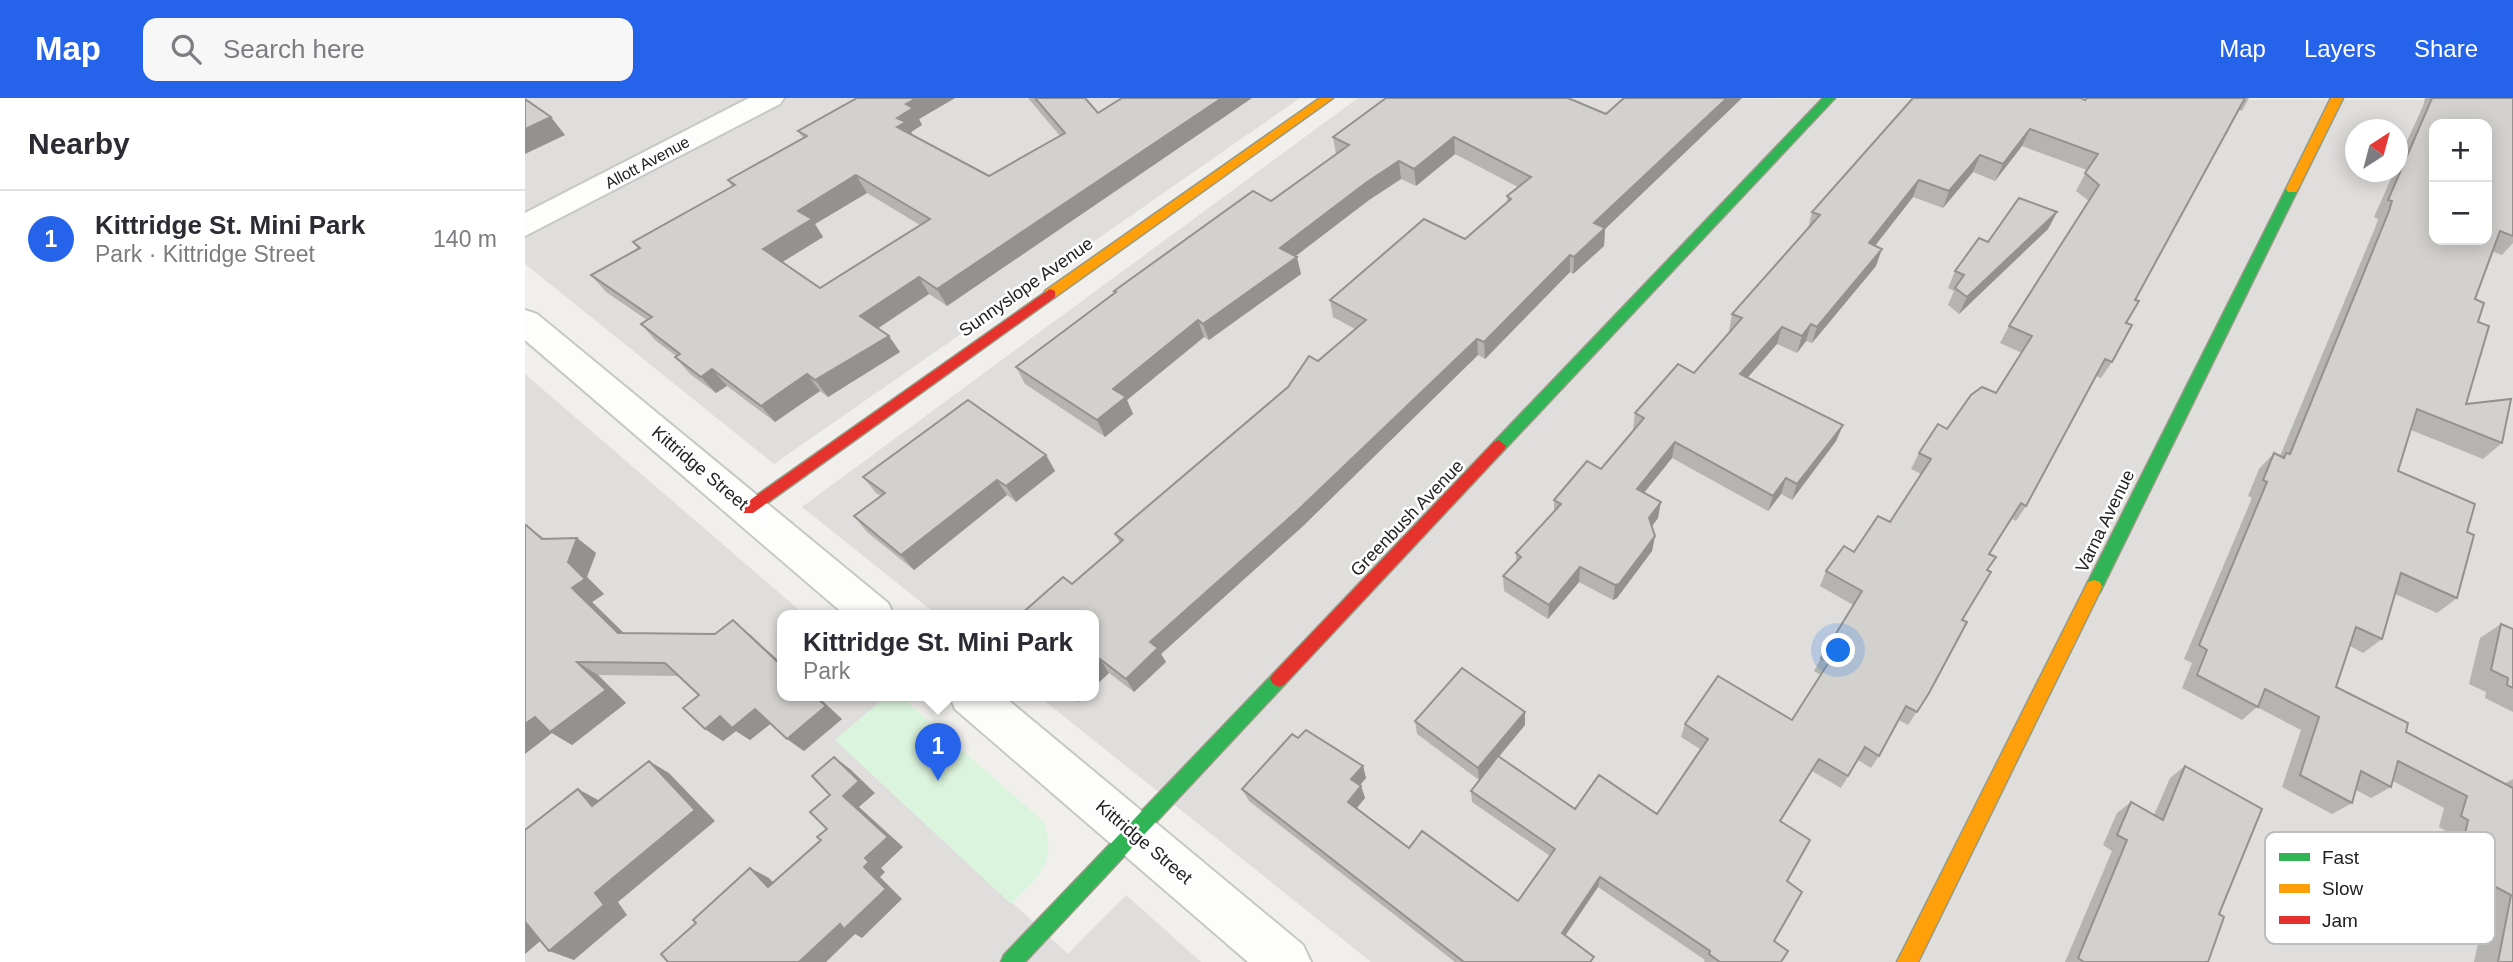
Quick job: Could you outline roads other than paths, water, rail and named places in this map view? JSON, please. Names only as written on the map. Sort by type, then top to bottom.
[{"type":"street","name":"Allott Avenue","points":[[525,226],[770,98]]},
{"type":"street","name":"Sunnyslope Avenue","points":[[748,509],[1327,98]]},
{"type":"street","name":"Greenbush Avenue","points":[[1011,962],[1829,98]]},
{"type":"street","name":"Varna Avenue","points":[[1907,962],[2337,98]]},
{"type":"street","name":"Kittridge Street","points":[[525,322],[868,610]]},
{"type":"street","name":"Kittridge Street","points":[[977,701],[1286,962]]},
{"type":"place","name":"Kittridge St. Mini Park","points":[[938,781]]}]
